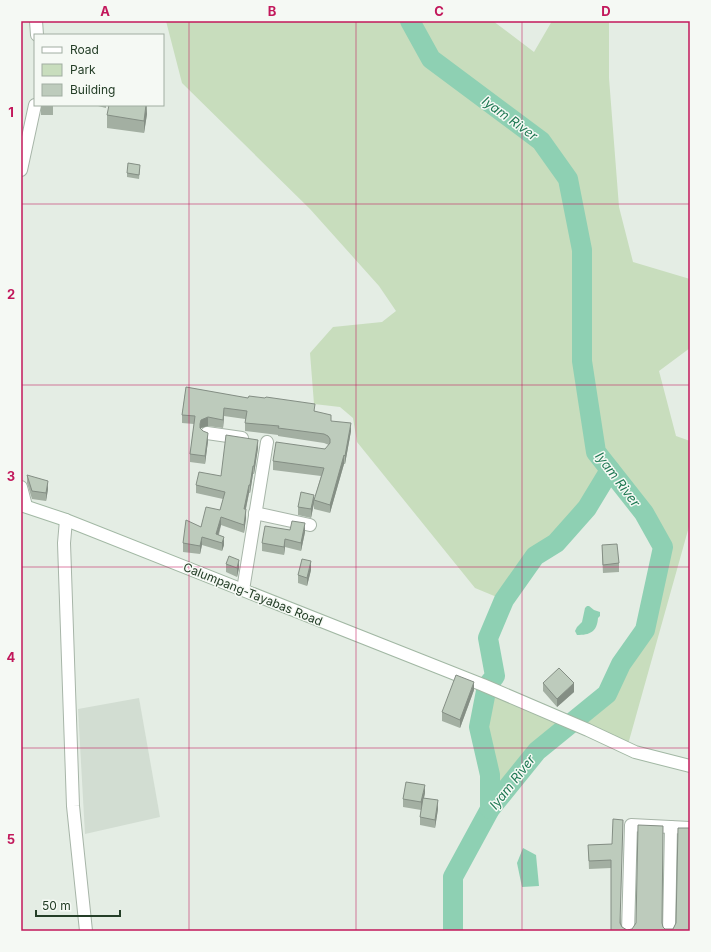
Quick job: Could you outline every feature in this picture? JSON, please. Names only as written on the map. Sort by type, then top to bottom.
[{"type":"street","points":[[36,21],[36,34]]},
{"type":"street","points":[[21,170],[35,106]]},
{"type":"street","points":[[207,433],[281,444]]},
{"type":"street","points":[[243,590],[267,442]]},
{"type":"street","points":[[21,487],[24,506]]},
{"type":"street","name":"Calumpang-Tayabas Road","points":[[24,506],[66,520],[484,685],[635,752],[690,766]]},
{"type":"street","points":[[256,513],[310,525]]},
{"type":"street","points":[[66,520],[64,543],[73,806],[85,931]]},
{"type":"street","points":[[628,931],[631,826],[690,828]]},
{"type":"street","points":[[669,931],[671,827]]},
{"type":"shaded area","points":[[587,606],[600,612],[600,616],[596,627],[592,632],[577,635],[575,631],[582,622],[585,608]]},
{"type":"shaded area","points":[[139,698],[160,817],[85,834],[78,709]]},
{"type":"shaded area","points":[[523,848],[536,855],[539,886],[522,887],[517,863]]},
{"type":"green space","points":[[166,21],[493,21],[534,52],[552,21],[609,21],[609,78],[619,207],[633,262],[690,279],[690,348],[659,371],[676,436],[690,441],[690,523],[627,748],[572,723],[537,751],[490,809],[490,775],[479,727],[487,686],[572,722],[607,694],[621,664],[645,630],[662,546],[644,513],[609,470],[587,508],[556,543],[535,556],[504,600],[475,588],[357,442],[353,418],[340,407],[314,404],[310,353],[333,327],[382,322],[396,311],[379,286],[310,209],[182,83]]},
{"type":"building","points":[[109,106],[146,106],[144,121],[107,115]]},
{"type":"building","points":[[128,163],[140,165],[139,175],[127,173]]},
{"type":"building","points":[[186,387],[248,398],[249,396],[266,397],[315,404],[314,411],[331,415],[331,421],[351,423],[345,456],[344,455],[330,505],[314,500],[324,468],[273,461],[276,442],[325,449],[330,443],[328,436],[324,434],[278,428],[279,426],[245,423],[247,411],[224,408],[223,420],[208,417],[201,420],[200,428],[208,433],[205,456],[190,454],[195,416],[182,415]]},
{"type":"building","points":[[226,435],[258,440],[254,466],[244,509],[246,509],[244,525],[221,517],[216,534],[224,537],[222,543],[202,537],[200,546],[183,543],[186,520],[201,527],[206,507],[220,510],[225,492],[196,485],[199,472],[221,476]]},
{"type":"building","points":[[27,475],[48,481],[46,493],[32,491]]},
{"type":"building","points":[[301,492],[314,495],[311,509],[298,507]]},
{"type":"building","points":[[292,521],[305,523],[301,543],[285,539],[284,547],[262,543],[265,526],[290,530]]},
{"type":"building","points":[[617,544],[619,563],[603,565],[602,545]]},
{"type":"building","points":[[229,556],[239,560],[237,568],[226,564]]},
{"type":"building","points":[[302,559],[311,561],[307,578],[298,575]]},
{"type":"building","points":[[559,668],[574,683],[557,699],[543,683]]},
{"type":"building","points":[[456,675],[474,682],[460,720],[442,712]]},
{"type":"building","points":[[406,782],[425,785],[421,802],[403,799]]},
{"type":"building","points":[[423,798],[438,800],[435,820],[420,817]]},
{"type":"building","points":[[613,819],[623,820],[620,923],[622,927],[627,930],[632,929],[636,923],[638,825],[663,826],[662,923],[665,929],[673,929],[676,923],[678,828],[690,828],[690,931],[611,931],[611,860],[589,861],[588,845],[612,844]]},
{"type":"waterway","name":"Iyam River","points":[[410,21],[431,59],[541,141],[568,179],[582,250],[582,361],[596,452],[644,513],[663,547],[645,630],[621,664],[607,694],[537,751],[490,809],[453,877],[453,931]]},
{"type":"waterway","points":[[490,809],[490,775],[479,727],[487,686],[495,676],[488,638],[504,600],[535,556],[556,543],[587,508],[610,470]]}]
